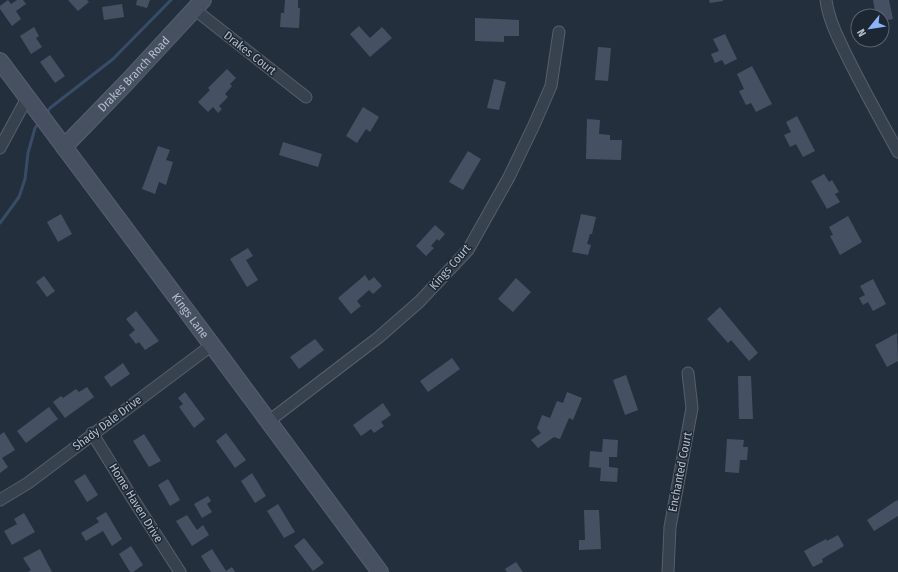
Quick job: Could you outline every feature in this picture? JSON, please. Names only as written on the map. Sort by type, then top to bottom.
[{"type":"street","points":[[826,0],[837,35],[851,65],[897,147]]},
{"type":"street","name":"Drakes Court","points":[[198,5],[306,97]]},
{"type":"street","name":"Drakes Branch Road","points":[[64,147],[128,81],[198,5]]},
{"type":"street","name":"Kings Court","points":[[269,421],[379,337],[419,302],[468,250],[509,177],[551,86],[559,32]]},
{"type":"street","name":"Kings Lane","points":[[0,61],[380,572]]},
{"type":"street","points":[[0,148],[27,98]]},
{"type":"street","name":"Shady Dale Drive","points":[[0,500],[28,483],[92,433],[212,345]]},
{"type":"street","name":"Enchanted Court","points":[[668,572],[670,528],[692,408],[688,373]]},
{"type":"street","name":"Home Haven Drive","points":[[92,433],[180,572]]},
{"type":"building","points":[[8,0],[11,4],[17,0],[23,0],[26,4],[16,11],[21,19],[12,26],[0,9],[0,6]]},
{"type":"building","points":[[68,0],[87,0],[89,2],[78,11]]},
{"type":"building","points":[[137,0],[150,0],[147,8],[136,5]]},
{"type":"building","points":[[285,0],[298,0],[298,8],[300,8],[299,28],[280,27],[281,13],[284,13]]},
{"type":"building","points":[[709,0],[723,0],[723,1],[710,3]]},
{"type":"building","points":[[873,0],[889,0],[893,19],[890,20],[890,8],[874,8]]},
{"type":"building","points":[[122,4],[124,17],[104,20],[102,7]]},
{"type":"building","points":[[475,18],[519,20],[519,36],[504,36],[504,42],[475,41]]},
{"type":"building","points":[[359,26],[370,38],[382,27],[392,38],[370,57],[350,34]]},
{"type":"building","points":[[34,27],[39,36],[36,38],[42,47],[31,54],[20,36]]},
{"type":"building","points":[[725,34],[737,59],[725,65],[722,60],[715,63],[711,54],[719,51],[713,39]]},
{"type":"building","points":[[598,47],[611,48],[608,81],[595,80]]},
{"type":"building","points":[[50,55],[65,76],[55,83],[40,62]]},
{"type":"building","points":[[752,66],[772,104],[756,112],[751,103],[746,105],[739,91],[744,89],[737,74]]},
{"type":"building","points":[[227,69],[236,78],[230,84],[232,86],[225,94],[228,97],[219,106],[222,109],[218,113],[213,107],[208,112],[198,102],[210,90],[208,88]]},
{"type":"building","points":[[494,79],[506,82],[499,110],[487,108]]},
{"type":"building","points":[[363,107],[379,117],[370,132],[366,129],[357,143],[346,136]]},
{"type":"building","points":[[797,116],[815,151],[803,157],[796,144],[790,147],[784,135],[791,132],[786,122]]},
{"type":"building","points":[[587,119],[600,120],[599,134],[610,135],[610,140],[622,140],[621,160],[586,159]]},
{"type":"building","points":[[283,142],[322,154],[318,167],[279,155]]},
{"type":"building","points":[[158,146],[170,150],[166,160],[173,162],[166,185],[159,182],[155,194],[142,189]]},
{"type":"building","points":[[468,151],[481,159],[463,190],[449,182]]},
{"type":"building","points":[[824,174],[829,182],[832,180],[839,192],[835,194],[840,202],[827,209],[811,181]]},
{"type":"building","points":[[61,214],[72,234],[58,242],[47,222]]},
{"type":"building","points":[[581,214],[596,217],[592,234],[590,234],[587,244],[591,245],[588,255],[572,252]]},
{"type":"building","points":[[848,216],[862,242],[840,255],[830,236],[833,235],[829,227]]},
{"type":"building","points":[[435,225],[445,234],[439,241],[437,239],[431,246],[434,248],[426,256],[416,246]]},
{"type":"building","points":[[248,248],[253,256],[246,260],[258,280],[247,287],[230,259]]},
{"type":"building","points":[[365,275],[369,281],[374,277],[382,286],[373,294],[369,290],[357,301],[361,306],[351,314],[338,298]]},
{"type":"building","points":[[44,276],[55,291],[47,297],[36,282]]},
{"type":"building","points":[[516,278],[531,292],[513,312],[498,299]]},
{"type":"building","points":[[873,279],[886,304],[873,311],[868,302],[863,305],[859,298],[865,295],[860,286]]},
{"type":"building","points":[[720,307],[758,353],[749,361],[731,340],[728,343],[707,319]]},
{"type":"building","points":[[136,311],[159,341],[145,350],[139,342],[136,344],[129,335],[135,330],[126,319]]},
{"type":"building","points":[[897,333],[898,361],[887,367],[875,345]]},
{"type":"building","points":[[315,339],[324,350],[299,369],[290,357]]},
{"type":"building","points":[[452,358],[460,369],[428,392],[420,381]]},
{"type":"building","points":[[123,363],[130,374],[111,387],[104,377]]},
{"type":"building","points":[[626,375],[638,410],[625,415],[613,380]]},
{"type":"building","points":[[738,376],[751,376],[753,419],[739,419]]},
{"type":"building","points":[[87,387],[94,397],[65,418],[53,402],[61,396],[63,398],[76,389],[79,392]]},
{"type":"building","points":[[185,392],[205,419],[194,428],[179,407],[183,404],[178,398]]},
{"type":"building","points":[[567,392],[582,398],[573,420],[569,418],[560,439],[554,437],[538,448],[531,440],[541,433],[537,428],[542,415],[550,418],[557,401],[563,403]]},
{"type":"building","points":[[383,403],[391,415],[381,422],[384,426],[374,433],[371,429],[361,436],[353,425]]},
{"type":"building","points":[[49,407],[58,419],[26,443],[17,431]]},
{"type":"building","points":[[4,432],[15,450],[2,458],[8,467],[0,473],[0,435]]},
{"type":"building","points":[[226,433],[246,460],[235,468],[216,441]]},
{"type":"building","points":[[144,434],[161,461],[149,467],[133,441]]},
{"type":"building","points":[[603,439],[618,440],[617,457],[609,457],[609,467],[618,468],[617,482],[600,481],[601,468],[589,467],[590,451],[602,452]]},
{"type":"building","points":[[727,439],[744,440],[743,447],[748,447],[747,460],[740,460],[739,473],[725,472]]},
{"type":"building","points":[[252,473],[266,496],[255,503],[241,481]]},
{"type":"building","points":[[85,474],[98,495],[87,502],[74,481]]},
{"type":"building","points":[[168,479],[180,500],[170,506],[158,485]]},
{"type":"building","points":[[208,496],[211,501],[207,504],[212,512],[202,518],[194,504]]},
{"type":"building","points":[[897,500],[898,516],[874,531],[867,520]]},
{"type":"building","points":[[278,504],[295,532],[284,538],[267,511]]},
{"type":"building","points":[[584,510],[599,510],[601,549],[579,550],[579,540],[585,540]]},
{"type":"building","points":[[106,512],[122,539],[112,546],[103,531],[86,541],[81,533],[99,522],[96,518]]},
{"type":"building","points":[[24,513],[35,532],[12,545],[4,531],[17,524],[14,519]]},
{"type":"building","points":[[187,515],[197,530],[203,525],[209,535],[192,546],[176,521]]},
{"type":"building","points":[[838,535],[844,546],[822,559],[823,562],[813,567],[804,551],[826,539],[827,541]]},
{"type":"building","points":[[304,538],[324,563],[313,571],[294,546]]},
{"type":"building","points":[[131,546],[143,565],[133,572],[130,572],[119,554]]},
{"type":"building","points":[[40,549],[52,572],[28,572],[31,570],[23,558]]},
{"type":"building","points":[[212,549],[226,571],[232,567],[235,572],[211,572],[201,556]]},
{"type":"building","points":[[516,562],[523,572],[507,572],[505,569]]},
{"type":"waterway","points":[[46,114],[50,108],[113,59],[171,0]]},
{"type":"waterway","points":[[0,223],[19,197],[25,179],[28,153],[35,128],[40,121]]}]
